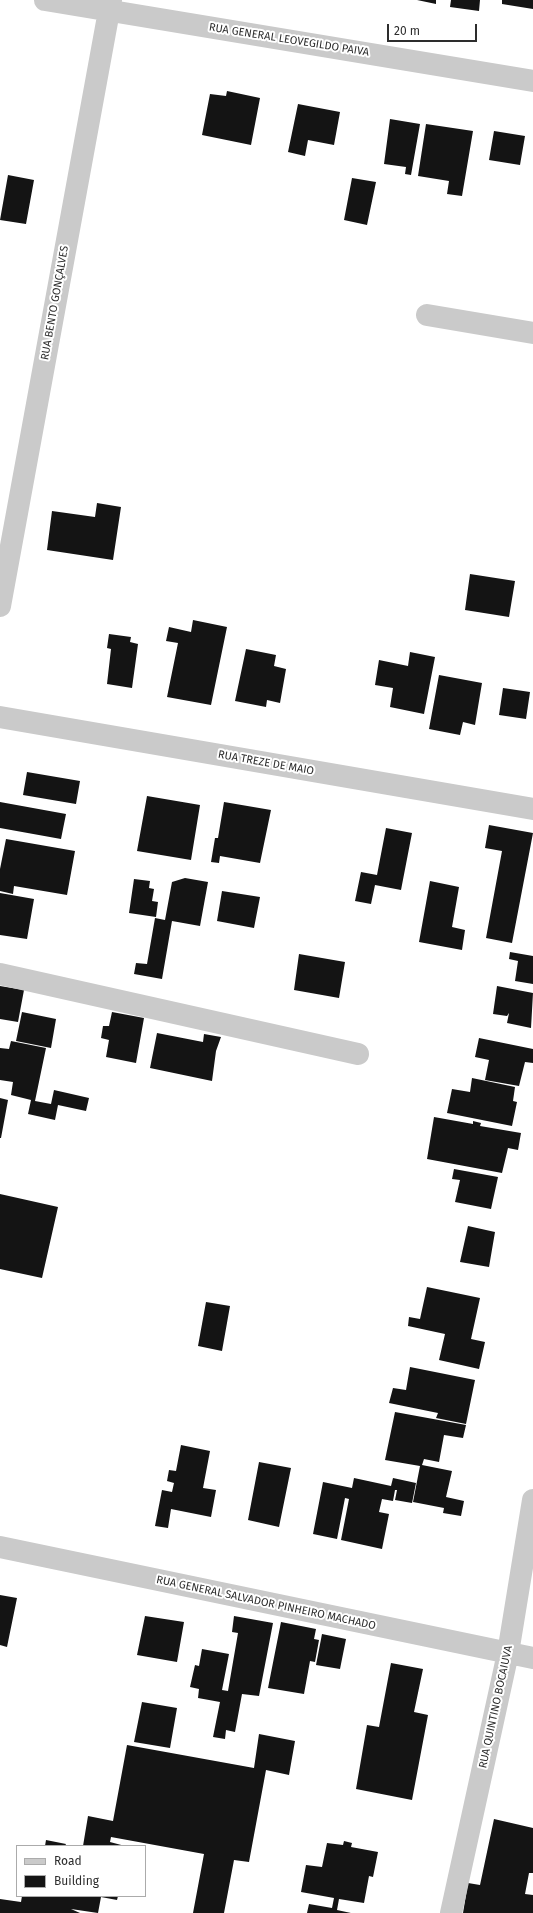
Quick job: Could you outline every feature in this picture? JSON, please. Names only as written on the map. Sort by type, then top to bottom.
[{"type":"street","name":"RUA GENERAL LEOVEGILDO PAIVA","points":[[45,0],[110,5],[533,81]]},
{"type":"street","name":"RUA BENTO GONÇALVES","points":[[0,606],[110,5]]},
{"type":"street","points":[[427,315],[533,333]]},
{"type":"street","name":"RUA TREZE DE MAIO","points":[[0,717],[533,809]]},
{"type":"street","points":[[0,974],[358,1054]]},
{"type":"street","name":"RUA QUINTINO BOCAIUVA","points":[[451,1913],[508,1653],[533,1500]]},
{"type":"street","name":"RUA GENERAL SALVADOR PINHEIRO MACHADO","points":[[0,1547],[533,1658]]},
{"type":"building","points":[[417,0],[436,0],[436,4]]},
{"type":"building","points":[[451,0],[480,0],[479,11],[450,7]]},
{"type":"building","points":[[502,0],[533,0],[533,9],[502,4]]},
{"type":"building","points":[[227,91],[260,98],[251,145],[202,135],[210,94],[226,96]]},
{"type":"building","points":[[298,104],[340,112],[334,145],[308,140],[305,156],[288,152]]},
{"type":"building","points":[[390,119],[420,124],[411,175],[405,174],[406,167],[384,164]]},
{"type":"building","points":[[426,124],[473,131],[462,196],[447,194],[449,181],[418,176]]},
{"type":"building","points":[[494,131],[525,136],[520,165],[489,160]]},
{"type":"building","points":[[8,175],[34,180],[26,224],[0,220]]},
{"type":"building","points":[[352,178],[376,182],[367,225],[344,220]]},
{"type":"building","points":[[97,503],[121,507],[113,560],[47,550],[52,511],[95,517]]},
{"type":"building","points":[[470,574],[515,581],[509,617],[465,610]]},
{"type":"building","points":[[193,620],[227,627],[211,705],[167,697],[178,643],[166,641],[169,627],[191,632]]},
{"type":"building","points":[[109,634],[131,637],[130,642],[138,644],[132,688],[107,684],[111,649],[107,648]]},
{"type":"building","points":[[246,649],[276,655],[274,666],[286,669],[280,703],[267,700],[266,707],[235,701]]},
{"type":"building","points":[[410,652],[435,657],[424,714],[390,707],[393,688],[375,685],[379,660],[408,666]]},
{"type":"building","points":[[439,675],[482,683],[475,725],[463,722],[460,735],[429,729]]},
{"type":"building","points":[[503,688],[530,692],[526,719],[499,715]]},
{"type":"building","points":[[27,772],[80,781],[76,804],[23,795]]},
{"type":"building","points":[[147,796],[200,805],[191,860],[137,851]]},
{"type":"building","points":[[0,802],[66,814],[61,839],[0,828]]},
{"type":"building","points":[[224,802],[271,810],[260,863],[220,856],[219,863],[211,862],[215,838],[218,838]]},
{"type":"building","points":[[489,825],[533,833],[512,943],[486,938],[502,851],[485,848]]},
{"type":"building","points":[[386,828],[412,833],[401,890],[375,885],[371,904],[355,901],[361,872],[377,875]]},
{"type":"building","points":[[6,839],[75,851],[67,895],[14,886],[13,894],[0,891],[0,869]]},
{"type":"building","points":[[185,878],[208,882],[200,926],[172,921],[162,979],[134,974],[136,963],[147,964],[155,918],[165,920],[172,882]]},
{"type":"building","points":[[134,879],[150,881],[149,888],[154,889],[152,901],[158,902],[156,917],[129,913]]},
{"type":"building","points":[[430,881],[459,887],[452,927],[465,930],[462,950],[419,942]]},
{"type":"building","points":[[222,891],[260,897],[254,928],[217,921]]},
{"type":"building","points":[[0,893],[34,899],[27,939],[0,935]]},
{"type":"building","points":[[510,952],[533,956],[533,984],[515,981],[518,961],[509,959]]},
{"type":"building","points":[[299,954],[345,962],[339,998],[294,990]]},
{"type":"building","points":[[0,986],[24,990],[18,1022],[0,1019]]},
{"type":"building","points":[[497,986],[533,993],[531,1028],[507,1023],[509,1013],[507,1016],[493,1014]]},
{"type":"building","points":[[22,1012],[56,1019],[51,1048],[16,1041]]},
{"type":"building","points":[[112,1012],[144,1018],[136,1063],[106,1057],[109,1040],[101,1038],[103,1026],[109,1026]]},
{"type":"building","points":[[157,1033],[203,1042],[204,1034],[221,1037],[216,1051],[212,1081],[150,1068]]},
{"type":"building","points":[[479,1038],[533,1049],[533,1063],[525,1062],[519,1086],[485,1080],[489,1060],[475,1057]]},
{"type":"building","points":[[11,1041],[46,1048],[35,1101],[51,1104],[54,1090],[89,1098],[86,1111],[58,1105],[55,1120],[28,1114],[31,1100],[11,1095],[13,1082],[0,1080],[0,1048],[9,1049]]},
{"type":"building","points":[[472,1078],[515,1087],[513,1101],[517,1102],[512,1126],[447,1113],[452,1089],[470,1092]]},
{"type":"building","points":[[0,1098],[8,1100],[1,1138],[0,1138]]},
{"type":"building","points":[[434,1117],[473,1124],[473,1121],[481,1123],[480,1126],[521,1133],[518,1150],[508,1148],[502,1173],[427,1159]]},
{"type":"building","points":[[454,1169],[498,1177],[491,1209],[455,1202],[460,1180],[452,1179]]},
{"type":"building","points":[[0,1194],[58,1207],[42,1278],[0,1269]]},
{"type":"building","points":[[468,1226],[495,1232],[489,1267],[460,1262]]},
{"type":"building","points":[[427,1287],[480,1298],[471,1339],[485,1342],[479,1369],[439,1360],[445,1334],[408,1326],[409,1317],[420,1319]]},
{"type":"building","points":[[206,1302],[230,1306],[222,1351],[198,1346]]},
{"type":"building","points":[[410,1367],[475,1380],[466,1424],[436,1418],[438,1413],[389,1403],[393,1388],[406,1390]]},
{"type":"building","points":[[395,1412],[466,1425],[463,1438],[444,1435],[439,1462],[424,1459],[422,1465],[452,1471],[446,1497],[464,1501],[461,1516],[443,1513],[444,1508],[413,1502],[420,1466],[385,1460]]},
{"type":"building","points":[[181,1445],[210,1451],[203,1488],[216,1490],[211,1517],[171,1509],[168,1528],[155,1526],[162,1490],[172,1492],[174,1483],[167,1481],[169,1470],[176,1471]]},
{"type":"building","points":[[259,1462],[291,1468],[279,1527],[248,1520]]},
{"type":"building","points":[[354,1478],[391,1486],[393,1478],[416,1483],[412,1503],[395,1500],[397,1490],[395,1490],[393,1501],[382,1499],[379,1512],[389,1514],[382,1549],[341,1540],[349,1499],[345,1498],[337,1539],[313,1534],[323,1482],[352,1488]]},
{"type":"building","points":[[0,1595],[17,1598],[7,1647],[0,1645]]},
{"type":"building","points":[[145,1616],[184,1622],[177,1662],[137,1655]]},
{"type":"building","points":[[234,1616],[273,1623],[259,1696],[242,1694],[235,1732],[226,1730],[225,1739],[213,1737],[220,1702],[198,1698],[199,1689],[190,1687],[195,1665],[199,1666],[202,1649],[229,1654],[222,1690],[228,1691],[238,1633],[232,1632]]},
{"type":"building","points":[[281,1622],[316,1629],[314,1639],[319,1640],[315,1662],[310,1661],[304,1694],[268,1688]]},
{"type":"building","points":[[322,1634],[346,1639],[340,1669],[316,1665]]},
{"type":"building","points":[[391,1663],[423,1669],[414,1712],[428,1715],[412,1800],[356,1789],[367,1725],[379,1727]]},
{"type":"building","points":[[142,1702],[177,1708],[170,1748],[134,1742]]},
{"type":"building","points":[[259,1734],[295,1741],[289,1775],[266,1770],[249,1862],[234,1860],[224,1913],[193,1913],[204,1854],[111,1837],[110,1842],[121,1845],[83,1845],[88,1816],[113,1821],[127,1745],[254,1768]]},
{"type":"building","points":[[494,1819],[533,1828],[533,1873],[529,1873],[525,1894],[533,1895],[533,1913],[463,1913],[468,1883],[480,1885]]},
{"type":"building","points":[[46,1840],[66,1844],[66,1845],[45,1845]]},
{"type":"building","points":[[344,1841],[352,1843],[351,1847],[378,1852],[373,1877],[369,1876],[364,1903],[339,1899],[337,1910],[351,1913],[307,1913],[309,1904],[332,1908],[334,1898],[301,1892],[306,1865],[322,1867],[327,1843],[343,1845]]},
{"type":"building","points":[[22,1897],[101,1897],[98,1913],[71,1909],[80,1913],[0,1913],[0,1899],[21,1902]]},
{"type":"building","points":[[101,1897],[118,1897],[117,1900]]}]
